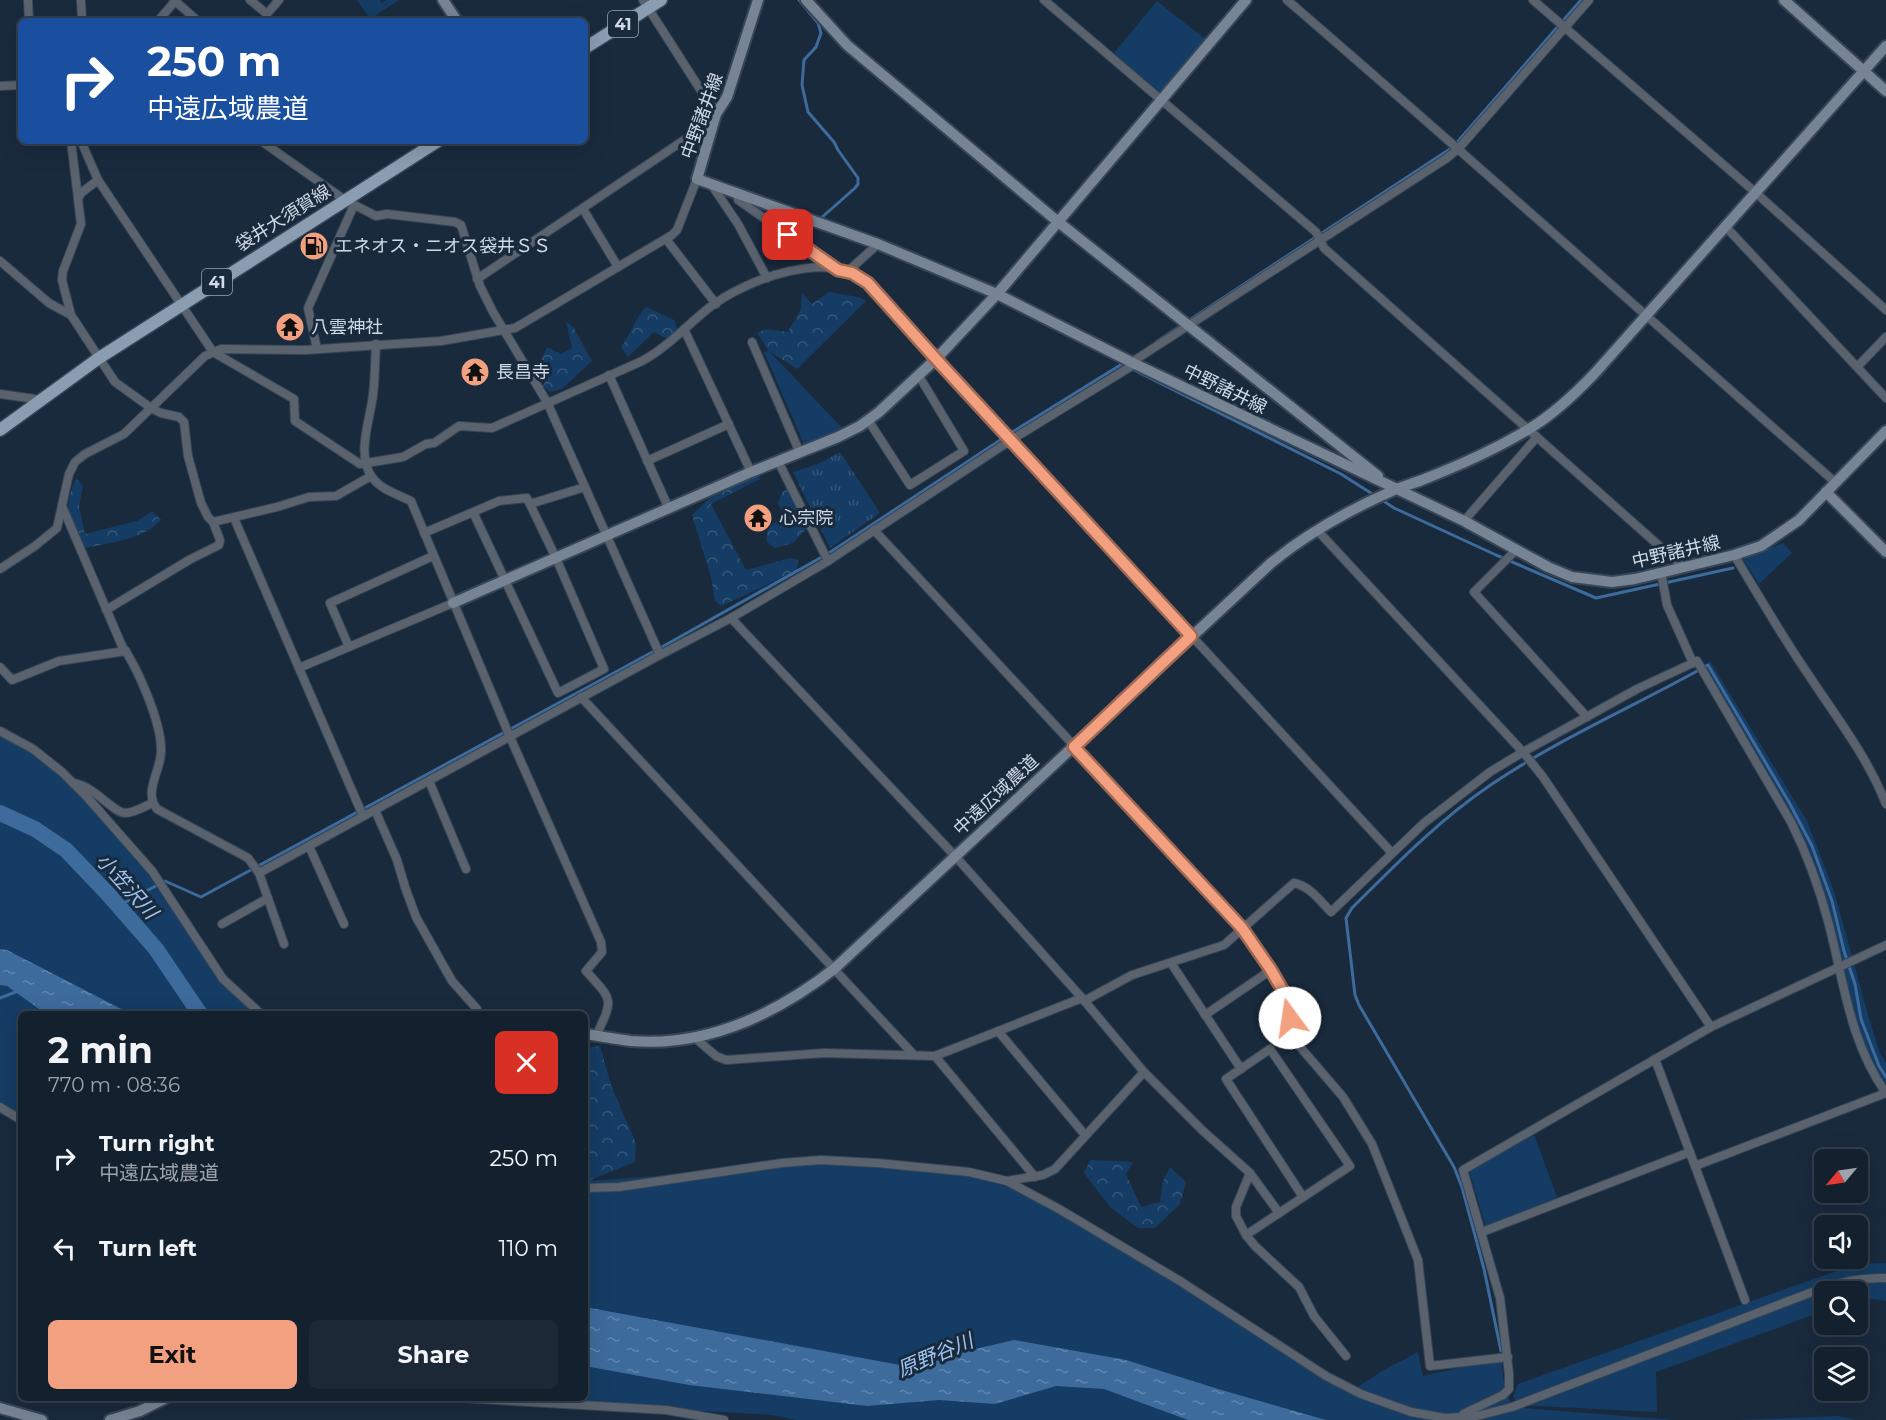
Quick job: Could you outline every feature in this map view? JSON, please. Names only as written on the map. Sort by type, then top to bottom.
[{"type":"main road","name":"41","points":[[588,46],[645,4],[661,0]]},
{"type":"main road","name":"袋井大須賀線","points":[[0,430],[99,358],[181,304],[349,203],[434,144]]},
{"type":"street","points":[[28,0],[28,18]]},
{"type":"street","points":[[81,0],[82,18]]},
{"type":"street","points":[[249,0],[267,14],[279,0]]},
{"type":"street","points":[[444,0],[455,18]]},
{"type":"street","name":"中野諸井線","points":[[758,0],[727,97],[715,117],[697,179],[878,244],[997,294],[1572,577],[1612,582],[1734,555],[1761,546],[1799,520],[1886,431]]},
{"type":"street","points":[[806,0],[847,45],[1057,221],[1395,489]]},
{"type":"street","points":[[1044,0],[1316,232],[1324,248],[1683,567]]},
{"type":"street","points":[[299,668],[751,472],[838,437],[868,420],[919,376],[997,294],[1246,0]]},
{"type":"street","points":[[1287,0],[1456,145],[1835,483]]},
{"type":"street","points":[[1533,0],[1755,192],[1886,310]]},
{"type":"street","points":[[258,872],[731,618],[828,561],[1447,158],[1456,145],[1588,0]]},
{"type":"street","points":[[1784,0],[1886,91]]},
{"type":"street","points":[[161,18],[176,1],[195,18]]},
{"type":"street","points":[[477,279],[715,117],[645,4]]},
{"type":"street","name":"中遠広域農道","points":[[591,1035],[632,1041],[694,1037],[764,1015],[804,992],[834,969],[1271,563],[1317,530],[1395,489],[1533,433],[1576,393],[1886,46]]},
{"type":"street","points":[[0,87],[18,85]]},
{"type":"street","points":[[71,144],[81,224],[63,271],[62,280],[71,315],[115,382],[151,408],[160,413],[179,417],[184,422],[188,456],[201,503],[213,522],[220,540],[219,545],[189,560],[106,610]]},
{"type":"street","points":[[82,144],[98,180],[213,352],[294,399],[295,421],[360,464],[403,457],[426,444],[434,443],[459,426],[492,428],[657,353],[716,304],[767,278],[797,268],[843,271],[878,244]]},
{"type":"street","points":[[265,144],[349,203],[376,216],[387,214],[455,222],[461,225],[477,279],[547,402],[660,655]]},
{"type":"street","points":[[0,569],[57,528],[69,474],[75,462],[85,454],[124,434],[204,356],[221,349],[317,349],[441,341],[515,328],[666,239],[677,230],[697,179]]},
{"type":"street","points":[[78,199],[81,193],[98,180]]},
{"type":"street","points":[[711,184],[738,224],[767,278]]},
{"type":"street","points":[[737,192],[738,200],[843,271],[868,283],[1392,853]]},
{"type":"street","points":[[317,349],[308,308],[349,203]]},
{"type":"street","points":[[583,209],[618,267]]},
{"type":"street","points":[[1725,226],[1886,398]]},
{"type":"street","points":[[666,239],[716,304]]},
{"type":"street","points":[[0,261],[49,303],[71,315]]},
{"type":"street","points":[[684,329],[751,472]]},
{"type":"street","points":[[1858,366],[1886,337]]},
{"type":"street","points":[[752,342],[800,453]]},
{"type":"street","points":[[376,344],[374,394],[365,446],[366,463],[371,476],[382,487],[411,501],[510,737],[602,942],[602,952],[586,971],[608,996],[609,1009],[591,1035]]},
{"type":"street","points":[[609,375],[669,509]]},
{"type":"street","points":[[868,420],[910,485],[964,451],[919,376]]},
{"type":"street","points":[[0,394],[42,400]]},
{"type":"street","points":[[647,461],[729,424]]},
{"type":"street","points":[[1464,522],[1533,433]]},
{"type":"street","points":[[778,461],[828,561]]},
{"type":"street","points":[[213,522],[309,497],[336,496],[371,476]]},
{"type":"street","points":[[530,504],[585,486]]},
{"type":"street","points":[[1826,492],[1886,552]]},
{"type":"street","points":[[424,533],[473,512],[499,501],[527,498],[556,558],[604,669],[558,693],[473,512]]},
{"type":"street","points":[[61,505],[106,610],[134,663],[160,736],[161,753],[150,794],[152,803],[157,809],[248,858],[258,872],[284,944]]},
{"type":"street","points":[[234,518],[363,816]]},
{"type":"street","points":[[874,530],[1242,928],[1271,970],[1290,1003],[1289,1034],[1343,1097],[1372,1144],[1418,1260],[1430,1366],[1508,1357]]},
{"type":"street","points":[[1317,530],[1523,752],[1543,777],[1711,1027]]},
{"type":"street","points":[[1516,550],[1473,592],[1587,717]]},
{"type":"street","points":[[1734,555],[1806,672],[1882,783],[1886,804]]},
{"type":"street","points":[[349,647],[330,603],[433,556]]},
{"type":"street","points":[[1661,572],[1668,605],[1693,663]]},
{"type":"street","points":[[731,618],[955,856],[1144,1072],[1203,1131],[1250,1173],[1279,1213]]},
{"type":"street","points":[[0,667],[12,680],[59,662],[126,651]]},
{"type":"street","points":[[694,1037],[716,1056],[726,1060],[824,1053],[935,1056],[1083,1000],[1132,975],[1224,945],[1294,884],[1302,885],[1332,912],[1424,823],[1490,772],[1637,689],[1697,661],[1801,842],[1829,923],[1862,1054],[1886,1093],[1695,1166]]},
{"type":"street","points":[[581,697],[914,1055]]},
{"type":"street","points":[[0,731],[33,749],[73,783],[130,844],[152,871],[223,980],[258,1011]]},
{"type":"street","points":[[429,781],[466,869]]},
{"type":"street","points":[[73,783],[84,784],[119,812],[128,814],[152,803]]},
{"type":"street","points":[[375,810],[397,860],[416,917],[452,981],[477,1011]]},
{"type":"street","points":[[309,846],[344,924]]},
{"type":"street","points":[[222,924],[268,898]]},
{"type":"street","points":[[1456,1417],[1497,1399],[1509,1389],[1508,1357],[1500,1298],[1464,1170],[1711,1027],[1854,962],[1886,945]]},
{"type":"street","points":[[1171,963],[1241,1069]]},
{"type":"street","points":[[1205,1015],[1271,970]]},
{"type":"street","points":[[998,1031],[1086,1135]]},
{"type":"street","points":[[1246,1235],[1350,1166],[1270,1049],[1226,1079],[1303,1197]]},
{"type":"street","points":[[935,1056],[1035,1177]]},
{"type":"street","points":[[1655,1059],[1745,1300]]},
{"type":"street","points":[[1007,1181],[1043,1175],[1054,1169],[1144,1072]]},
{"type":"street","points":[[0,1107],[18,1118]]},
{"type":"street","points":[[1482,1232],[1690,1152]]},
{"type":"street","points":[[588,1188],[620,1187],[782,1163],[821,1160],[969,1172],[1007,1181],[1180,1281],[1326,1376],[1353,1390],[1411,1412],[1445,1418],[1477,1416],[1512,1407],[1842,1281],[1869,1277],[1886,1278]]},
{"type":"street","points":[[1250,1173],[1236,1207],[1236,1216],[1255,1246],[1299,1287],[1314,1316],[1346,1356]]},
{"type":"street","points":[[110,1420],[140,1411],[160,1401]]},
{"type":"street","points":[[514,1401],[666,1410],[724,1420]]},
{"type":"street","points":[[0,1408],[42,1420]]},
{"type":"green space","points":[[357,0],[380,0],[382,3],[386,0],[399,0],[372,18]]},
{"type":"green space","points":[[1157,1],[1205,39],[1161,94],[1114,53]]},
{"type":"green space","points":[[829,292],[858,297],[866,301],[797,369],[769,351],[757,333],[765,329],[788,332],[801,309],[802,293],[812,304]]},
{"type":"green space","points":[[646,307],[674,320],[679,334],[671,341],[654,332],[628,357],[621,347]]},
{"type":"green space","points":[[566,321],[574,328],[592,361],[562,389],[550,392],[543,386],[550,372],[541,360],[547,347],[561,354],[572,348]]},
{"type":"green space","points":[[769,351],[842,428],[804,444],[764,352]]},
{"type":"green space","points":[[840,452],[880,513],[830,548],[793,472],[820,463]]},
{"type":"green space","points":[[758,475],[760,479],[711,504],[746,570],[790,558],[798,560],[797,571],[721,606],[715,601],[711,577],[692,515],[709,499]]},
{"type":"green space","points":[[76,478],[83,486],[79,506],[85,534],[137,521],[152,511],[161,520],[136,536],[86,548],[70,523],[68,506]]},
{"type":"green space","points":[[791,487],[806,529],[793,543],[775,548],[767,542],[768,529],[784,517],[778,503],[782,492]]},
{"type":"green space","points":[[1783,543],[1792,553],[1759,584],[1743,560]]},
{"type":"green space","points":[[1710,661],[1807,821],[1834,891],[1870,1022],[1880,1053],[1886,1063],[1886,1093],[1862,1054],[1828,921],[1803,847],[1701,667]]},
{"type":"green space","points":[[0,734],[15,739],[73,783],[164,889],[204,952],[251,1011],[18,1011],[18,1121],[0,1114]]},
{"type":"green space","points":[[600,1046],[612,1088],[636,1143],[635,1162],[588,1181],[588,1048]]},
{"type":"green space","points":[[1534,1135],[1559,1202],[1487,1230],[1469,1171]]},
{"type":"green space","points":[[1090,1160],[1133,1162],[1126,1174],[1141,1207],[1160,1202],[1163,1181],[1170,1167],[1186,1182],[1180,1204],[1155,1228],[1138,1228],[1110,1207],[1084,1173]]},
{"type":"green space","points":[[814,1161],[889,1164],[1013,1184],[1353,1390],[1418,1352],[1423,1376],[1501,1358],[1504,1384],[1512,1407],[1674,1420],[796,1420],[773,1415],[526,1401],[588,1401],[588,1181],[743,1170]]},
{"type":"green space","points":[[1886,1263],[1886,1301],[1868,1299],[1868,1281],[1814,1281],[1814,1315],[1656,1372],[1657,1412],[1517,1405],[1513,1396],[1518,1384],[1842,1269],[1868,1269],[1868,1264]]},
{"type":"green space","points":[[1838,1416],[1857,1420],[1739,1420]]},
{"type":"water","points":[[0,949],[7,950],[125,1011],[42,1011],[7,986],[0,985]]},
{"type":"water","points":[[588,1308],[916,1368],[967,1351],[1014,1340],[1126,1360],[1326,1420],[1188,1420],[1104,1389],[1056,1386],[995,1404],[939,1400],[867,1406],[689,1385],[588,1367]]},
{"type":"waterway","points":[[799,0],[818,23],[821,33],[816,47],[804,60],[802,85],[808,112],[834,142],[858,178],[855,188],[820,219]]},
{"type":"waterway","points":[[1156,342],[1453,147],[1581,0]]},
{"type":"waterway","points":[[795,257],[798,243],[815,224]]},
{"type":"waterway","points":[[118,906],[165,881],[201,897],[669,643],[829,553],[1014,431],[1122,364],[1341,474],[1374,495]]},
{"type":"waterway","points":[[1382,500],[1394,508],[1496,555],[1596,598],[1733,568]]},
{"type":"waterway","points":[[1501,1351],[1484,1269],[1462,1187],[1454,1167],[1359,1005],[1355,995],[1346,918],[1352,908],[1436,827],[1492,784],[1544,752],[1708,665],[1790,804],[1812,846],[1832,901],[1855,984],[1861,1019],[1879,1066],[1886,1077]]},
{"type":"waterway","name":"小笠沢川","points":[[0,813],[35,829],[66,850],[156,949],[198,1011]]},
{"type":"waterway","points":[[0,998],[18,991]]},
{"type":"place","name":"エネオス・ニオス袋井ＳＳ","points":[[314,246]]},
{"type":"place","name":"八雲神社","points":[[290,327]]},
{"type":"place","name":"長昌寺","points":[[475,372]]},
{"type":"place","name":"心宗院","points":[[758,518]]},
{"type":"route","points":[[788,235],[838,270],[852,273],[868,283],[1191,636],[1074,747],[1242,928],[1290,1003],[1290,1018]]},
{"type":"water label","name":"原野谷川","points":[[935,1355]]}]
